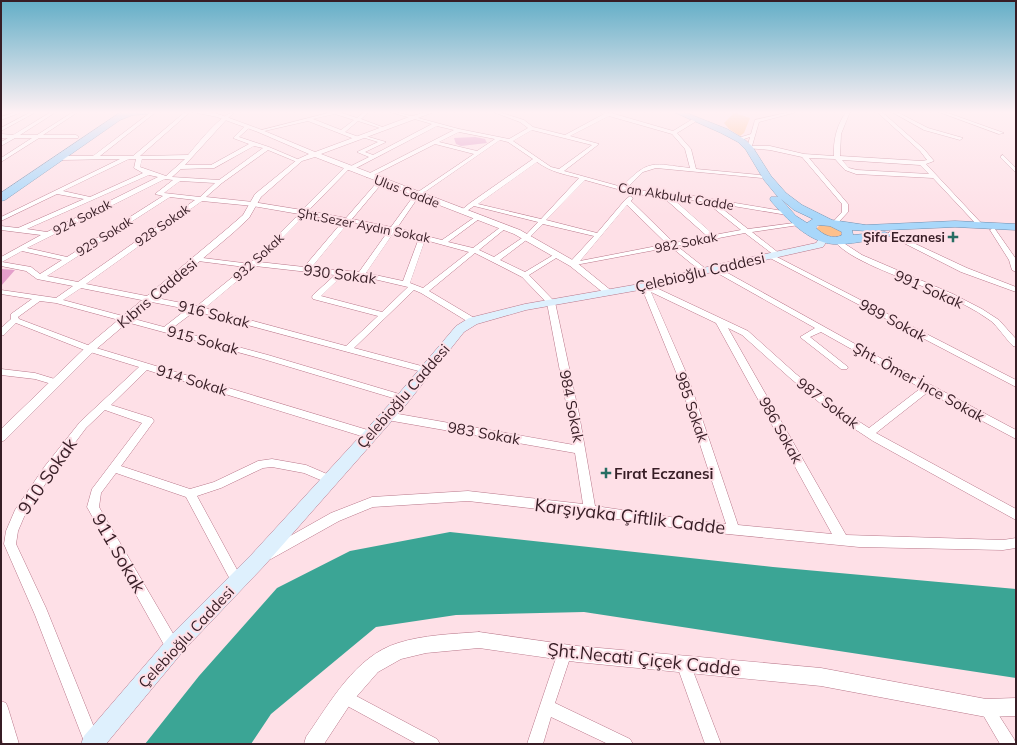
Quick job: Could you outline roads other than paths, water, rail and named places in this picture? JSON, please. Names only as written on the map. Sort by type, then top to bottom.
[{"type":"highway","points":[[1,190],[62,147]]},
{"type":"highway","points":[[1,198],[60,158],[74,147]]},
{"type":"highway","points":[[737,147],[786,213],[799,223],[828,238],[846,238],[848,234],[834,224],[804,212],[786,200],[760,167],[749,147]]},
{"type":"highway","points":[[1016,227],[934,224],[866,228],[820,222],[810,226],[828,238],[890,234],[930,229],[1016,232]]},
{"type":"main road","name":"Çelebioğlu Caddesi","points":[[92,743],[173,647],[258,560],[403,398],[460,329],[473,321],[551,302],[645,286],[709,269],[818,245],[828,238]]},
{"type":"street","points":[[1,160],[21,147]]},
{"type":"street","points":[[94,158],[109,147]]},
{"type":"street","points":[[1,219],[56,192],[133,158],[146,147]]},
{"type":"street","name":"924 Sokak","points":[[1,260],[113,201],[166,177],[180,167],[198,147]]},
{"type":"street","points":[[180,167],[212,167],[248,147]]},
{"type":"street","points":[[263,147],[299,161]]},
{"type":"street","name":"Ulus Cadde","points":[[298,147],[348,169],[527,237],[573,264],[608,292]]},
{"type":"street","name":"Kıbrıs Caddesi","points":[[2,435],[90,349],[198,259],[246,216],[258,196],[266,187],[299,161],[334,147]]},
{"type":"street","points":[[372,147],[360,152],[373,157]]},
{"type":"street","name":"932 Sokak","points":[[165,330],[196,308],[252,264],[348,169],[393,147]]},
{"type":"street","points":[[368,176],[425,147]]},
{"type":"street","points":[[453,147],[478,153]]},
{"type":"street","points":[[361,274],[417,194],[487,147]]},
{"type":"street","name":"Can Akbulut Cadde","points":[[519,147],[536,160],[559,172],[635,192],[707,200],[786,213]]},
{"type":"street","points":[[559,172],[592,147]]},
{"type":"street","points":[[686,147],[694,169]]},
{"type":"street","points":[[749,147],[770,148],[804,156],[922,163],[931,161],[929,157],[918,147]]},
{"type":"street","points":[[838,147],[837,158],[847,169],[856,172],[934,176]]},
{"type":"street","name":"928 Sokak","points":[[57,301],[202,198],[220,182],[267,148]]},
{"type":"street","points":[[804,156],[845,204],[845,212],[834,224]]},
{"type":"street","points":[[60,158],[188,157]]},
{"type":"street","points":[[1003,157],[1016,171]]},
{"type":"street","points":[[133,158],[137,168],[148,173],[180,179],[220,182]]},
{"type":"street","points":[[462,212],[536,160]]},
{"type":"street","points":[[922,163],[980,225]]},
{"type":"street","points":[[624,189],[641,170],[647,167],[656,166],[760,177]]},
{"type":"street","points":[[20,230],[148,173]]},
{"type":"street","points":[[495,260],[527,237],[584,178]]},
{"type":"street","name":"Şht.Sezer Aydın Sokak","points":[[180,179],[158,194],[253,204],[348,220],[424,236],[475,251],[524,275],[551,302]]},
{"type":"street","points":[[306,269],[381,181]]},
{"type":"street","points":[[56,192],[113,201]]},
{"type":"street","points":[[573,264],[635,192]]},
{"type":"street","name":"929 Sokak","points":[[40,277],[169,195]]},
{"type":"street","points":[[664,195],[712,237]]},
{"type":"street","name":"989 Sokak","points":[[707,200],[774,255],[1016,384]]},
{"type":"street","name":"Şht. Ömer İnce Sokak","points":[[627,201],[672,245],[709,269],[822,328],[1016,435]]},
{"type":"street","points":[[472,204],[598,235]]},
{"type":"street","points":[[444,242],[477,218]]},
{"type":"street","name":"982 Sokak","points":[[573,264],[745,231],[799,223]]},
{"type":"street","points":[[424,291],[504,227]]},
{"type":"street","points":[[1,228],[48,234]]},
{"type":"street","points":[[993,230],[1015,261],[1016,270]]},
{"type":"street","points":[[890,234],[964,270],[1016,290]]},
{"type":"street","points":[[348,349],[383,315],[409,286],[424,236]]},
{"type":"street","name":"991 Sokak","points":[[828,238],[848,251],[897,275],[957,300],[993,319],[1004,329],[1016,344]]},
{"type":"street","points":[[21,249],[68,259]]},
{"type":"street","points":[[524,275],[558,254]]},
{"type":"street","name":"930 Sokak","points":[[198,259],[243,265],[260,264],[361,274],[424,291],[473,321]]},
{"type":"street","name":"916 Sokak","points":[[1,264],[28,269],[40,277],[196,308],[426,370]]},
{"type":"street","points":[[341,273],[316,297],[383,315]]},
{"type":"street","name":"987 Sokak","points":[[645,286],[745,333],[793,376],[841,415],[870,433],[1016,515]]},
{"type":"street","name":"985 Sokak","points":[[645,286],[683,377],[734,530]]},
{"type":"street","name":"915 Sokak","points":[[1,292],[57,301],[265,357],[403,398]]},
{"type":"street","points":[[1,334],[15,320],[14,316],[39,298]]},
{"type":"street","name":"984 Sokak","points":[[551,302],[580,450],[590,510]]},
{"type":"street","name":"914 Sokak","points":[[15,320],[90,349],[370,435]]},
{"type":"street","name":"986 Sokak","points":[[719,320],[842,540]]},
{"type":"street","name":"Şht. Ömer İnce Sokak","points":[[822,328],[804,337],[844,367]]},
{"type":"street","name":"910 Sokak","points":[[92,743],[41,613],[10,544],[12,531],[19,514],[49,469],[83,425],[146,366]]},
{"type":"street","points":[[1,372],[35,376],[55,382]]},
{"type":"street","points":[[870,433],[928,387]]},
{"type":"street","name":"911 Sokak","points":[[103,406],[149,420],[96,492],[93,507],[173,647]]},
{"type":"street","name":"983 Sokak","points":[[387,416],[580,450]]},
{"type":"street","points":[[115,468],[190,494],[217,485],[262,464],[272,463],[306,469],[330,480]]},
{"type":"street","points":[[190,494],[237,581]]},
{"type":"street","name":"Karşıyaka Çiftlik Cadde","points":[[258,560],[335,517],[372,502],[468,496],[590,510],[697,526],[859,542],[1003,545],[1016,543]]},
{"type":"street","name":"Şht.Necati Çiçek Cadde","points":[[313,744],[345,697],[372,666],[398,651],[426,645],[479,640],[565,652],[821,677],[986,708],[1016,707]]},
{"type":"street","points":[[534,744],[565,652]]},
{"type":"street","points":[[683,663],[713,744]]},
{"type":"street","points":[[345,697],[432,744]]},
{"type":"street","points":[[547,707],[625,744]]},
{"type":"street","points":[[1,708],[11,744]]},
{"type":"street","points":[[986,708],[1009,744]]},
{"type":"place","name":"Şifa Eczanesi","points":[[953,237]]},
{"type":"place","name":"Fırat Eczanesi","points":[[606,473]]}]
